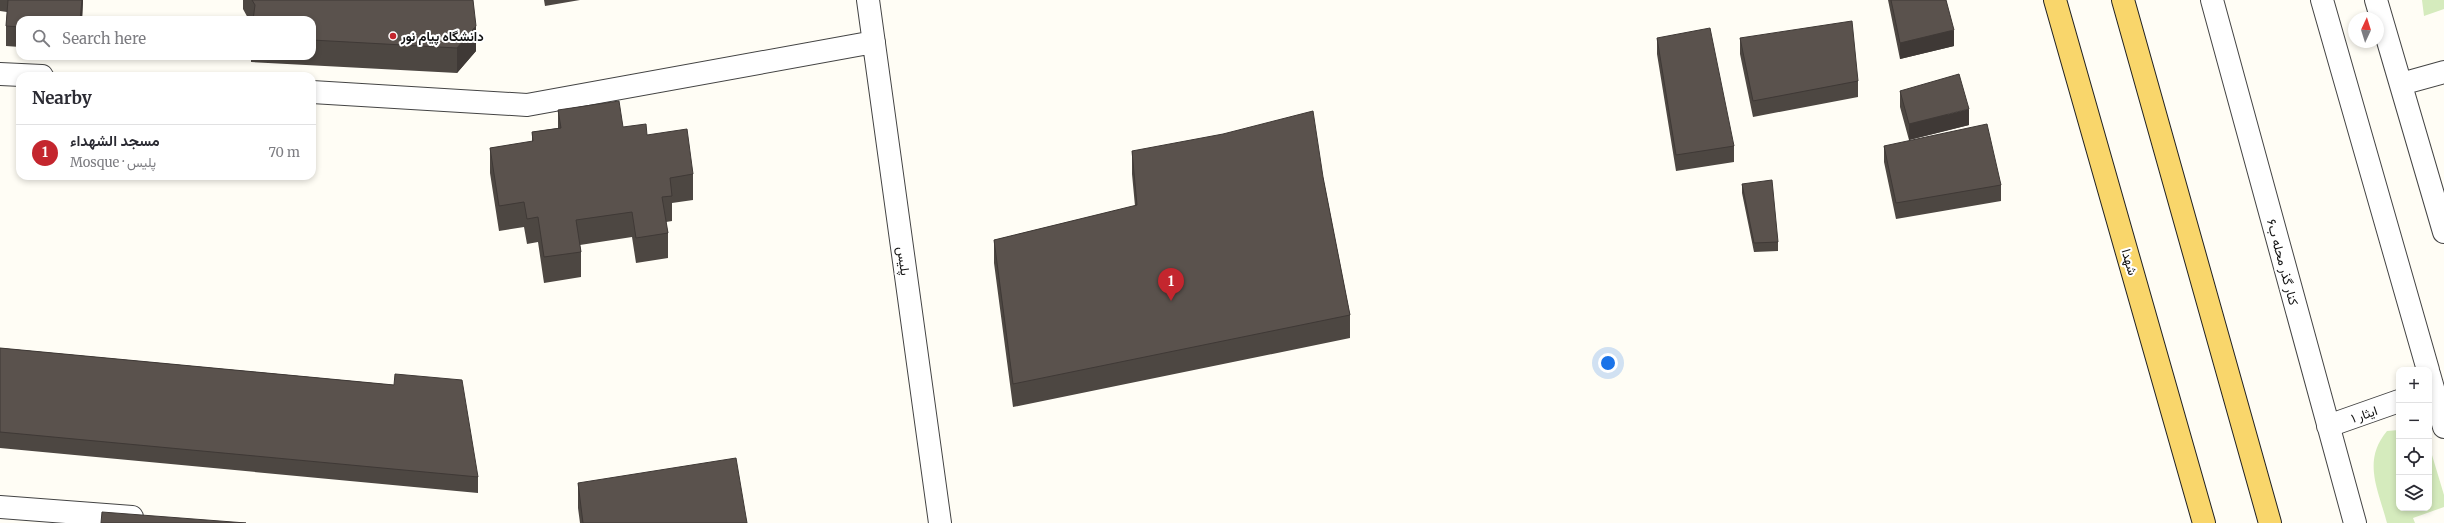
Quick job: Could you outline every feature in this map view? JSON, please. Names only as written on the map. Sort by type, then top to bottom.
[{"type":"main road","name":"شهدا","points":[[2055,0],[2204,523]]},
{"type":"main road","points":[[2122,0],[2270,523]]},
{"type":"street","name":"پلیس","points":[[868,0],[940,523]]},
{"type":"street","name":"کنار گذر محله ب۶","points":[[2212,0],[2355,523]]},
{"type":"street","points":[[2322,0],[2433,382],[2444,427]]},
{"type":"street","points":[[2376,0],[2444,232]]},
{"type":"street","points":[[316,92],[527,105],[874,42]]},
{"type":"street","points":[[2401,84],[2444,72]]},
{"type":"street","points":[[0,74],[16,75]]},
{"type":"street","name":"ایثار ۱","points":[[2328,426],[2396,402]]},
{"type":"street","points":[[2,513],[73,518],[150,518]]},
{"type":"green space","points":[[2422,0],[2444,0],[2444,9],[2424,16]]},
{"type":"green space","points":[[2396,430],[2396,511],[2432,511],[2432,455],[2444,495],[2444,507],[2413,518],[2415,523],[2387,523],[2376,487],[2374,476],[2375,453],[2379,442],[2387,431]]},
{"type":"building","points":[[8,0],[82,0],[80,16],[16,16],[16,27],[6,26]]},
{"type":"building","name":"دانشگاه پیام نور","points":[[252,0],[473,0],[476,26],[457,48],[316,40],[316,16],[254,16],[255,5]]},
{"type":"building","points":[[1891,0],[1946,0],[1954,30],[1900,43]]},
{"type":"building","points":[[1852,21],[1858,81],[1753,101],[1740,38]]},
{"type":"building","points":[[1710,28],[1734,146],[1676,155],[1657,38]]},
{"type":"building","points":[[1959,74],[1969,109],[1909,124],[1900,91]]},
{"type":"building","points":[[619,101],[623,127],[646,124],[647,135],[687,129],[693,174],[670,178],[672,196],[662,197],[668,233],[636,238],[632,212],[576,220],[581,252],[544,257],[538,217],[527,219],[524,202],[499,206],[490,148],[533,141],[532,132],[561,128],[558,110]]},
{"type":"building","points":[[1313,111],[1323,177],[1350,315],[1013,384],[994,240],[1137,205],[1132,151],[1223,134]]},
{"type":"building","points":[[1987,124],[2001,185],[1896,203],[1884,146]]},
{"type":"building","points":[[1772,180],[1778,242],[1754,243],[1742,184]]},
{"type":"building","points":[[0,348],[394,385],[395,374],[462,380],[478,477],[0,432]]},
{"type":"building","points":[[736,458],[747,523],[583,523],[578,483]]},
{"type":"building","points":[[102,512],[246,523],[101,523]]},
{"type":"place","name":"دانشگاه پیام نور","points":[[393,36]]},
{"type":"place","name":"مسجد الشهداء","points":[[1171,301]]}]
